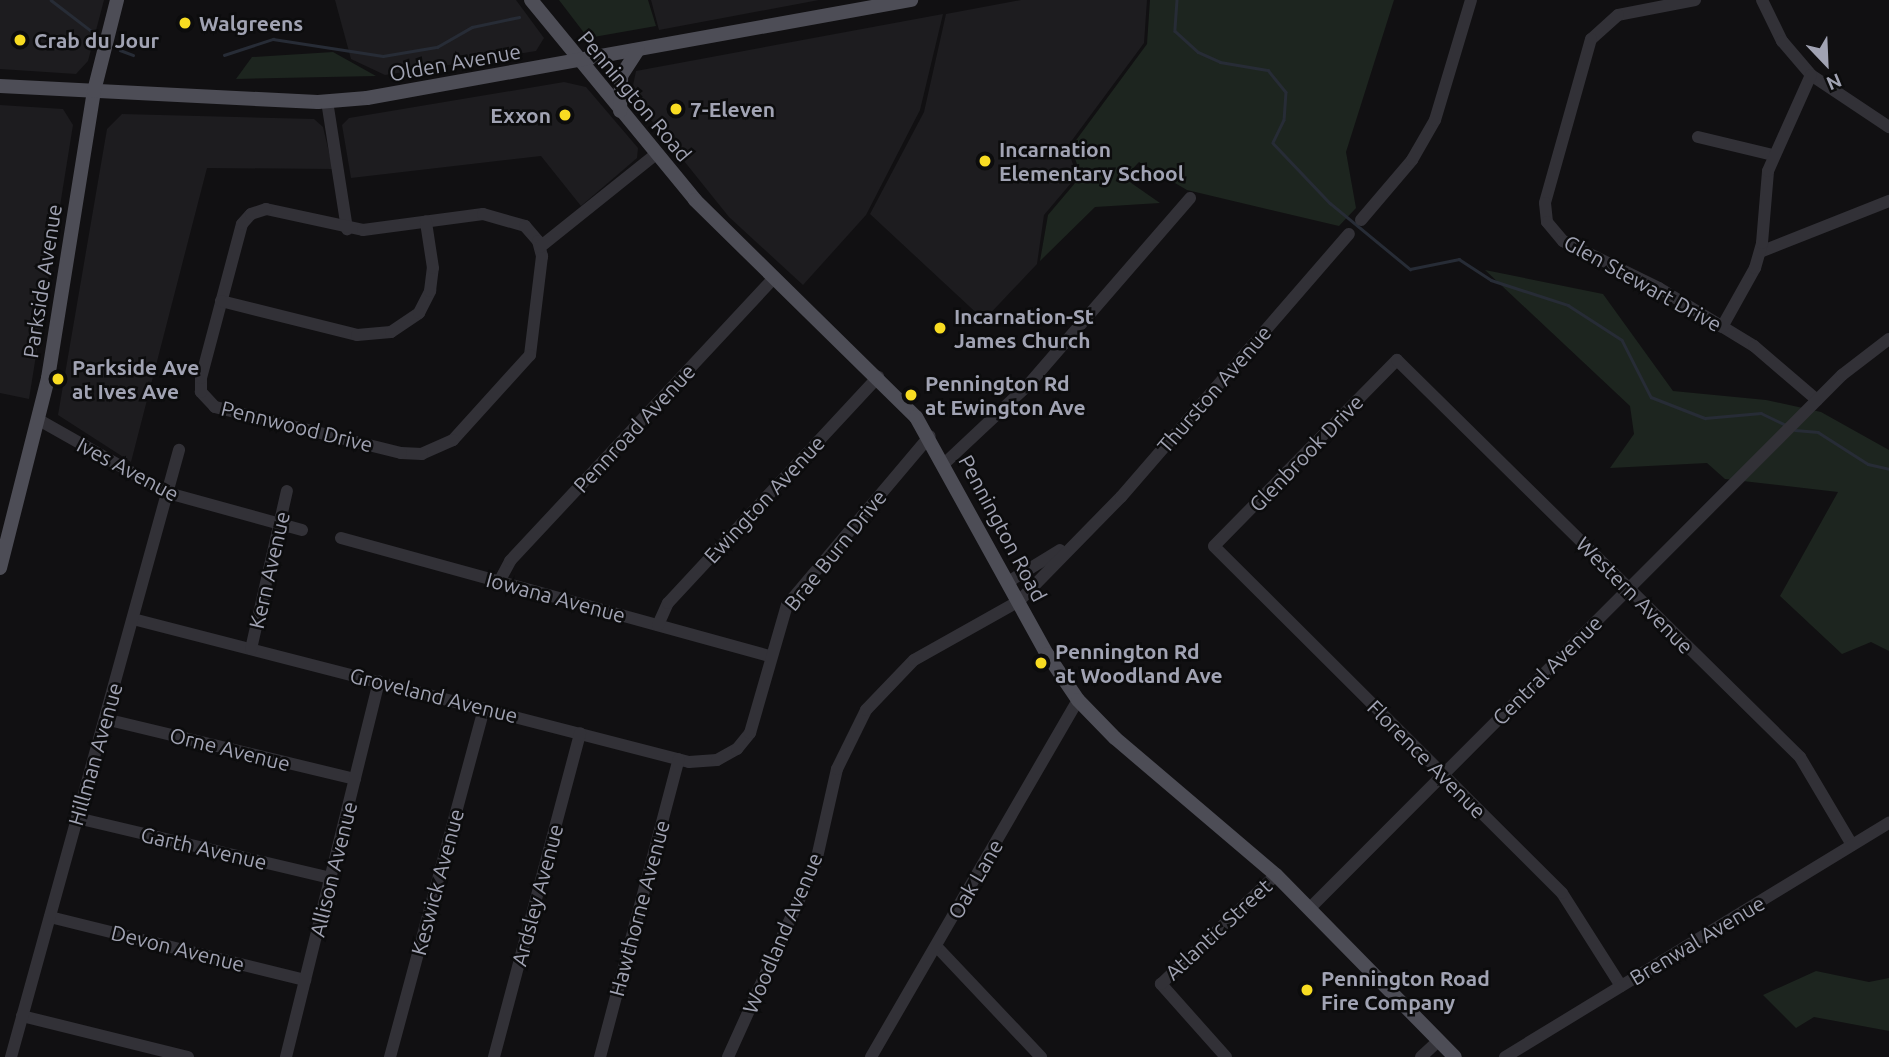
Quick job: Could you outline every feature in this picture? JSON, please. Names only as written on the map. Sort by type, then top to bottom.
[{"type":"main road","name":"Parkside Avenue","points":[[0,568],[39,420],[94,90],[117,0]]},
{"type":"main road","name":"Pennington Road","points":[[531,0],[620,111],[720,227],[878,377],[930,436],[1018,601],[1078,700],[1115,738],[1276,875],[1455,1057]]},
{"type":"main road","name":"Olden Avenue","points":[[0,86],[327,101],[406,93],[911,0]]},
{"type":"main road","points":[[620,111],[621,76],[638,50]]},
{"type":"street","points":[[1361,220],[1412,160],[1435,120],[1471,0]]},
{"type":"street","name":"Glen Stewart Drive","points":[[1695,0],[1618,15],[1591,39],[1545,212],[1550,229],[1563,241],[1626,270],[1769,357],[1817,400]]},
{"type":"street","points":[[1762,0],[1782,41],[1811,75],[1889,127]]},
{"type":"street","points":[[1722,327],[1760,252],[1765,188],[1773,155],[1811,75]]},
{"type":"street","points":[[327,101],[347,229]]},
{"type":"street","points":[[1698,137],[1773,155]]},
{"type":"street","points":[[540,247],[656,154]]},
{"type":"street","points":[[945,463],[1029,384],[1190,198]]},
{"type":"street","points":[[1760,252],[1889,201]]},
{"type":"street","name":"Pennwood Drive","points":[[271,210],[347,229],[381,230],[466,215],[499,216],[525,226],[540,247],[530,355],[453,440],[422,454],[401,453],[209,403],[200,383],[242,224],[251,214],[271,210]]},
{"type":"street","points":[[221,301],[357,335],[391,332],[419,313],[430,291],[433,268],[425,222]]},
{"type":"street","name":"Thurston Avenue","points":[[1018,601],[1121,497],[1349,234]]},
{"type":"street","name":"Pennroad Avenue","points":[[499,582],[510,561],[774,278]]},
{"type":"street","name":"Central Avenue","points":[[1310,908],[1850,367],[1889,339]]},
{"type":"street","name":"Glenbrook Drive","points":[[1214,546],[1397,360]]},
{"type":"street","name":"Western Avenue","points":[[1397,360],[1800,757],[1852,845]]},
{"type":"street","name":"Ewington Avenue","points":[[658,625],[668,603],[878,377]]},
{"type":"street","name":"Ives Avenue","points":[[39,420],[168,493],[302,530]]},
{"type":"street","name":"Brae Burn Drive","points":[[733,751],[755,723],[779,623],[797,590],[930,436]]},
{"type":"street","name":"Hillman Avenue","points":[[11,1057],[179,450]]},
{"type":"street","name":"Kern Avenue","points":[[251,649],[287,491]]},
{"type":"street","name":"Iowana Avenue","points":[[341,538],[770,656]]},
{"type":"street","name":"Thurston Avenue","points":[[1008,582],[1076,541]]},
{"type":"street","name":"Florence Avenue","points":[[1214,546],[1562,893],[1621,986]]},
{"type":"street","name":"Woodland Avenue","points":[[728,1057],[816,862],[837,769],[866,710],[914,660],[1018,601]]},
{"type":"street","name":"Groveland Avenue","points":[[132,619],[679,759],[706,762],[733,751]]},
{"type":"street","name":"Allison Avenue","points":[[286,1057],[379,681]]},
{"type":"street","name":"Oak Lane","points":[[871,1057],[1078,700]]},
{"type":"street","name":"Keswick Avenue","points":[[390,1057],[484,708]]},
{"type":"street","name":"Orne Avenue","points":[[105,719],[355,779]]},
{"type":"street","name":"Ardsley Avenue","points":[[494,1057],[580,733]]},
{"type":"street","name":"Hawthorne Avenue","points":[[600,1057],[679,759]]},
{"type":"street","name":"Garth Avenue","points":[[77,818],[330,878]]},
{"type":"street","name":"Brenwal Avenue","points":[[1505,1057],[1889,823]]},
{"type":"street","name":"Atlantic Street","points":[[1226,1057],[1161,984],[1276,875]]},
{"type":"street","name":"Devon Avenue","points":[[50,917],[305,979]]},
{"type":"street","points":[[936,946],[1041,1057]]},
{"type":"street","points":[[22,1016],[183,1056]]},
{"type":"street","points":[[1421,1057],[1438,1041]]},
{"type":"shaded area","points":[[0,0],[104,0],[88,61],[76,74],[0,69]]},
{"type":"shaded area","points":[[335,0],[516,0],[544,38],[536,51],[385,75],[351,59]]},
{"type":"shaded area","points":[[559,0],[648,0],[656,26],[588,38]]},
{"type":"shaded area","points":[[651,0],[819,0],[659,30]]},
{"type":"shaded area","name":"Incarnation Elementary School","points":[[1021,0],[1147,0],[1144,43],[1067,147],[1077,176],[1044,215],[1037,264],[984,320],[870,214],[924,112],[946,14]]},
{"type":"shaded area","points":[[1150,0],[1394,0],[1346,152],[1356,208],[1339,226],[1187,190],[1139,162],[1124,178],[1160,203],[1095,207],[1040,261],[1048,215],[1081,176],[1071,147],[1147,44]]},
{"type":"shaded area","points":[[943,14],[920,110],[866,215],[803,285],[729,217],[631,95],[636,71]]},
{"type":"shaded area","points":[[333,52],[376,76],[236,79],[252,57]]},
{"type":"shaded area","points":[[564,82],[586,87],[638,148],[637,158],[581,206],[541,156],[351,178],[342,125],[349,118]]},
{"type":"shaded area","points":[[0,105],[63,109],[73,125],[29,399],[0,393]]},
{"type":"shaded area","points":[[122,114],[314,119],[323,127],[333,169],[207,168],[131,462],[58,415],[107,129]]},
{"type":"shaded area","points":[[1485,270],[1603,294],[1673,391],[1766,400],[1821,412],[1889,450],[1889,651],[1871,642],[1842,654],[1780,596],[1838,492],[1725,479],[1707,463],[1610,468],[1634,434],[1630,406]]},
{"type":"shaded area","points":[[1816,971],[1869,982],[1889,978],[1889,1031],[1814,1017],[1796,1028],[1763,995]]},
{"type":"waterway","points":[[51,0],[94,33]]},
{"type":"waterway","points":[[1177,0],[1175,31],[1198,52],[1220,62],[1268,70],[1286,92],[1284,120],[1273,143],[1330,203],[1410,269],[1459,259],[1491,280],[1568,305],[1622,340],[1651,397],[1705,418],[1761,413],[1786,425]]},
{"type":"waterway","points":[[224,55],[273,39],[383,56],[437,47],[472,27],[519,17]]},
{"type":"waterway","points":[[120,50],[133,55]]},
{"type":"waterway","points":[[1795,430],[1818,432],[1868,464],[1889,469]]},
{"type":"place","name":"Walgreens","points":[[185,23]]},
{"type":"place","name":"Crab du Jour","points":[[20,40]]},
{"type":"place","name":"7-Eleven","points":[[676,109]]},
{"type":"place","name":"Exxon","points":[[565,115]]},
{"type":"place","name":"Incarnation Elementary School","points":[[985,161]]},
{"type":"place","name":"Incarnation-St James Church","points":[[940,328]]},
{"type":"place","name":"Parkside Ave at Ives Ave","points":[[58,379]]},
{"type":"place","name":"Pennington Rd at Ewington Ave","points":[[911,395]]},
{"type":"place","name":"Pennington Rd at Woodland Ave","points":[[1041,663]]},
{"type":"place","name":"Pennington Road Fire Company","points":[[1307,990]]}]
